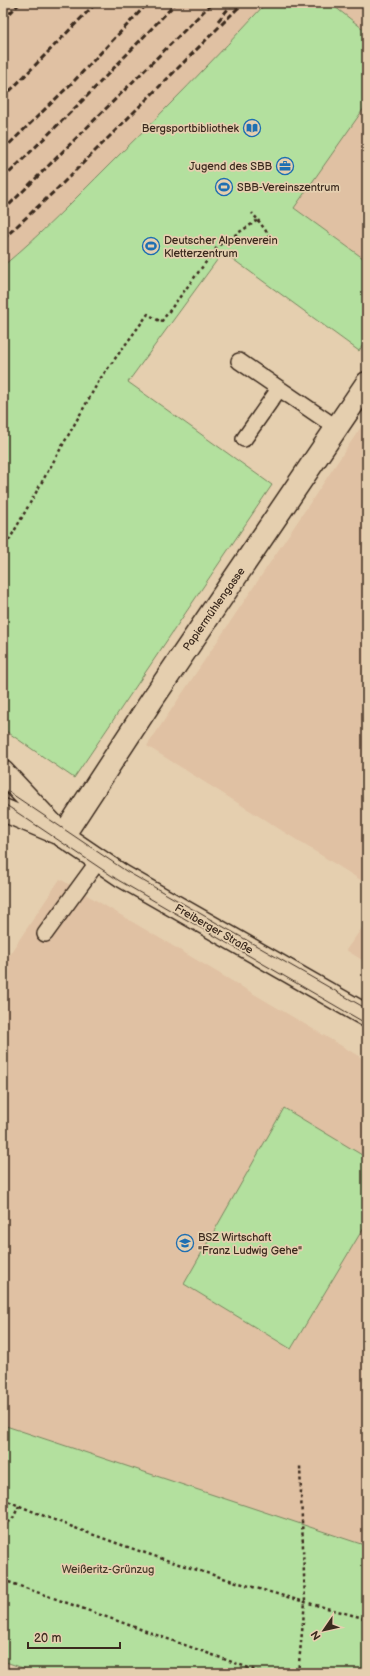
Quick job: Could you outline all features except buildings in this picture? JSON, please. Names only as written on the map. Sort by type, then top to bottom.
[{"type":"street","name":"Papiermühlengasse","points":[[64,836],[152,700],[367,384]]},
{"type":"street","name":"Freiberger Straße","points":[[3,772],[64,836]]},
{"type":"street","name":"Freiberger Straße","points":[[3,810],[64,836],[99,860],[196,919],[367,1016]]},
{"type":"lane","points":[[239,361],[337,428]]},
{"type":"lane","points":[[244,439],[279,388]]},
{"type":"lane","points":[[45,934],[99,860]]},
{"type":"path","points":[[252,213],[271,238]]},
{"type":"path","points":[[3,551],[100,379],[148,314],[161,322],[218,246],[258,220]]},
{"type":"path","points":[[298,1673],[301,1627],[305,1602],[300,1466]]},
{"type":"path","points":[[3,1499],[149,1554],[305,1602],[367,1619]]},
{"type":"path","points":[[3,1526],[12,1520],[19,1506]]},
{"type":"path","points":[[3,1580],[263,1673]]},
{"type":"shaded area","points":[[3,3],[266,3],[213,61],[147,128],[25,248],[3,266]]},
{"type":"shaded area","points":[[330,3],[367,3],[367,32]]},
{"type":"shaded area","points":[[367,103],[367,261],[294,208]]},
{"type":"shaded area","points":[[367,418],[367,884],[147,746]]},
{"type":"shaded area","name":"BSZ Wirtschaft \"Franz Ludwig Gehe\"","points":[[60,879],[367,1061],[367,1546],[3,1425],[3,964]]},
{"type":"shaded area","points":[[367,921],[367,963],[346,950]]},
{"type":"green space","points":[[266,3],[330,3],[367,32],[367,104],[294,208],[367,261],[367,338],[359,351],[223,252],[128,382],[272,485],[74,778],[3,729],[3,266],[57,217],[148,126]]},
{"type":"green space","points":[[284,1108],[367,1158],[367,1222],[291,1349],[184,1284]]},
{"type":"green space","name":"Weißeritz-Grünzug","points":[[3,1425],[367,1546],[367,1673],[37,1673],[3,1661]]},
{"type":"tram line","points":[[3,788],[126,871],[367,1009]]},
{"type":"tram line","points":[[3,803],[118,880],[367,1024]]},
{"type":"railway","points":[[3,20],[20,3]]},
{"type":"railway","points":[[3,98],[96,3]]},
{"type":"railway","points":[[3,150],[74,81],[148,3]]},
{"type":"railway","points":[[3,179],[87,96],[176,3]]},
{"type":"railway","points":[[3,211],[212,3]]},
{"type":"railway","points":[[218,21],[233,3]]},
{"type":"railway","points":[[3,239],[58,188],[243,3]]},
{"type":"place","name":"Bergsportbibliothek","points":[[252,128]]},
{"type":"place","name":"Jugend des SBB","points":[[285,166]]},
{"type":"place","name":"SBB-Vereinszentrum","points":[[224,187]]},
{"type":"place","name":"Deutscher Alpenverein Kletterzentrum","points":[[151,246]]},
{"type":"place","name":"BSZ Wirtschaft \"Franz Ludwig Gehe\"","points":[[185,1243]]}]
